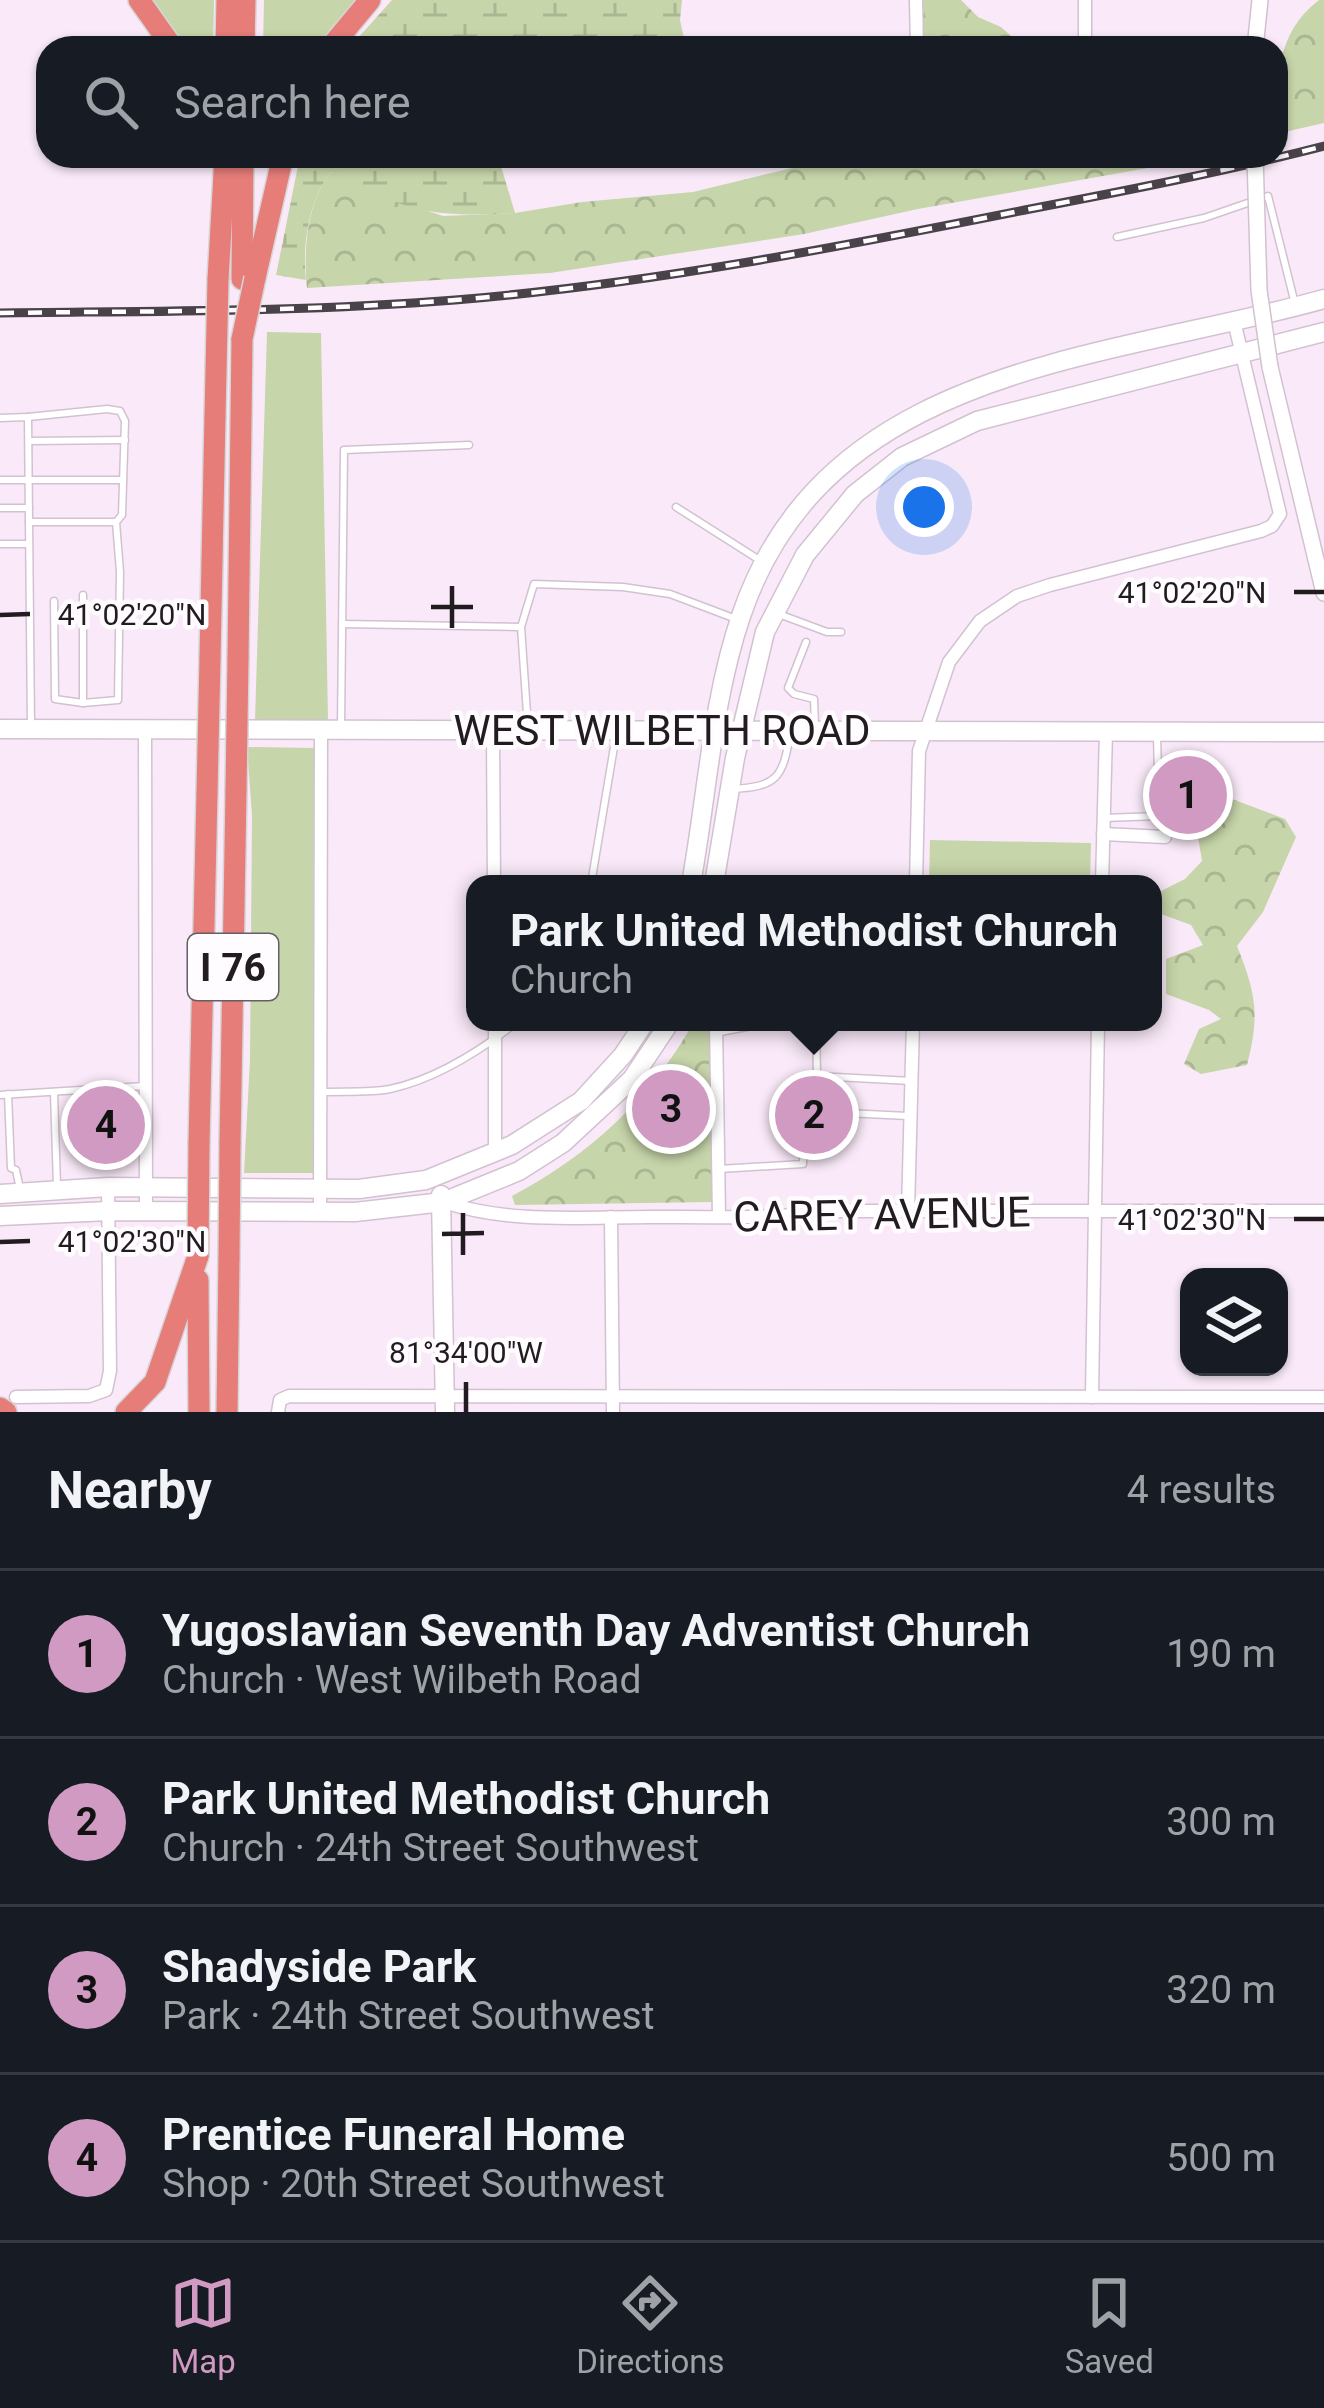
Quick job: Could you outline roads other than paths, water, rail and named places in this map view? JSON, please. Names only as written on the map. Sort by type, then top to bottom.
[{"type":"highway","points":[[139,0],[164,36]]},
{"type":"highway","points":[[226,0],[226,36]]},
{"type":"highway","points":[[244,36],[245,0]]},
{"type":"highway","points":[[340,36],[370,0]]},
{"type":"highway","points":[[216,168],[221,196]]},
{"type":"highway","name":"I 76","points":[[199,1412],[199,1144],[224,168]]},
{"type":"highway","points":[[244,168],[249,279]]},
{"type":"highway","points":[[249,279],[280,168]]},
{"type":"highway","name":"I 76","points":[[227,1412],[242,339],[249,279]]},
{"type":"highway","points":[[126,1412],[155,1382],[198,1256]]},
{"type":"main road","points":[[692,875],[715,730],[739,620],[786,526],[836,469],[914,414],[977,387],[1324,299]]},
{"type":"main road","points":[[716,875],[742,730],[772,612],[805,555],[837,513],[879,474],[926,442],[977,421],[1324,332]]},
{"type":"main road","name":"WEST WILBETH ROAD","points":[[0,729],[1324,732]]},
{"type":"main road","points":[[0,1194],[108,1187],[320,1189],[401,1185],[438,1176],[495,1154],[580,1101],[639,1031]]},
{"type":"main road","points":[[0,1216],[387,1210],[442,1202],[520,1171],[562,1143],[632,1079],[664,1031]]},
{"type":"main road","points":[[438,1176],[445,1404]]},
{"type":"street","points":[[916,0],[916,36]]},
{"type":"street","points":[[1084,0],[1085,36]]},
{"type":"street","points":[[1256,36],[1260,0]]},
{"type":"street","points":[[1255,168],[1257,272],[1270,367],[1316,524],[1324,593]]},
{"type":"street","points":[[916,875],[919,751],[949,662],[980,621],[1000,605],[1050,585],[1261,531],[1277,521],[1280,514],[1234,322]]},
{"type":"street","points":[[320,1211],[331,730]]},
{"type":"street","points":[[145,731],[146,1211]]},
{"type":"street","points":[[494,732],[494,875]]},
{"type":"street","points":[[1102,875],[1106,732]]},
{"type":"street","points":[[1103,834],[1165,837]]},
{"type":"street","points":[[495,1031],[495,1154]]},
{"type":"street","points":[[717,1031],[719,1217]]},
{"type":"street","points":[[908,1211],[913,1031]]},
{"type":"street","points":[[1093,1397],[1098,1031]]},
{"type":"street","points":[[7,1406],[106,1390],[110,1371],[108,1187]]},
{"type":"street","name":"CAREY AVENUE","points":[[442,1202],[511,1217],[1324,1211]]},
{"type":"street","points":[[611,1217],[613,1412]]},
{"type":"street","points":[[279,1406],[289,1396],[445,1404],[613,1396],[779,1405],[947,1405],[1093,1397],[1114,1405],[1324,1397]]},
{"type":"lane","points":[[1117,237],[1204,218],[1268,196],[1295,307]]},
{"type":"lane","points":[[0,418],[120,411],[125,422],[122,515],[116,522],[118,700],[55,699],[54,601]]},
{"type":"lane","points":[[28,417],[31,729]]},
{"type":"lane","points":[[29,441],[125,440]]},
{"type":"lane","points":[[331,730],[342,624],[344,450],[469,446]]},
{"type":"lane","points":[[0,480],[123,480]]},
{"type":"lane","points":[[676,506],[764,563]]},
{"type":"lane","points":[[0,508],[29,508]]},
{"type":"lane","points":[[29,522],[116,522]]},
{"type":"lane","points":[[0,544],[29,544]]},
{"type":"lane","points":[[528,732],[521,628],[534,584],[670,594],[739,620]]},
{"type":"lane","points":[[82,703],[83,595]]},
{"type":"lane","points":[[772,612],[827,632],[841,632]]},
{"type":"lane","points":[[342,624],[521,628]]},
{"type":"lane","points":[[806,642],[788,688],[814,699],[815,730]]},
{"type":"lane","points":[[730,789],[757,788],[778,777],[790,730]]},
{"type":"lane","points":[[592,875],[616,731]]},
{"type":"lane","points":[[1103,818],[1159,816],[1157,732]]},
{"type":"lane","points":[[320,1092],[386,1090],[419,1080],[505,1031]]},
{"type":"lane","points":[[718,1169],[803,1164],[804,1112],[817,1099],[816,1031]]},
{"type":"lane","points":[[817,1076],[911,1081]]},
{"type":"lane","points":[[21,1192],[18,1174],[11,1168],[4,1095],[146,1086]]},
{"type":"lane","points":[[54,1091],[58,1190]]},
{"type":"lane","points":[[804,1112],[910,1117]]},
{"type":"railway","points":[[1288,154],[1324,146]]},
{"type":"railway","points":[[0,313],[342,307],[600,284],[887,237],[1230,168]]},
{"type":"place","name":"Yugoslavian Seventh Day Adventist Church","points":[[1188,795]]},
{"type":"place","name":"Shadyside Park","points":[[671,1109]]},
{"type":"place","name":"Park United Methodist Church","points":[[814,1115]]},
{"type":"place","name":"Prentice Funeral Home","points":[[106,1125]]}]
